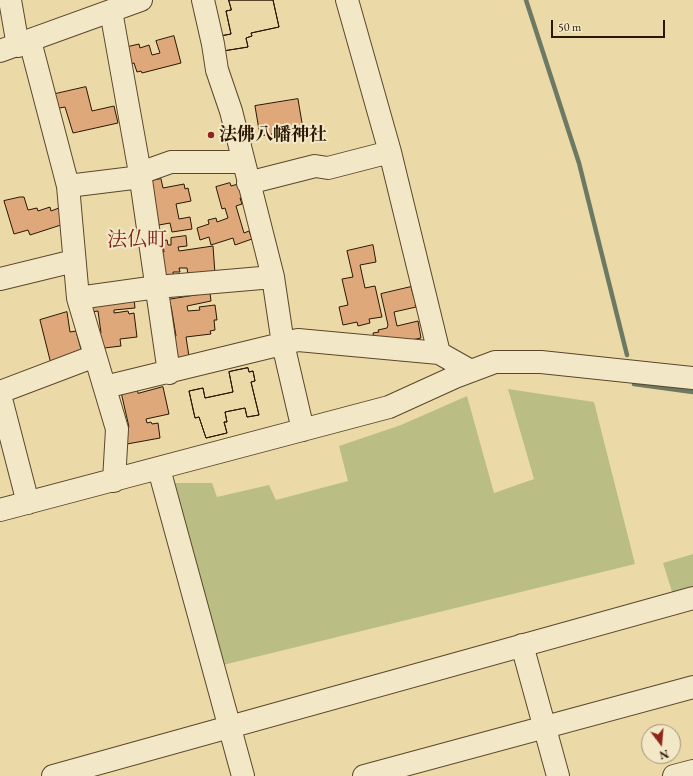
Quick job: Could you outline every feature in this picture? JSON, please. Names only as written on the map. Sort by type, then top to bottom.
[{"type":"street","points":[[10,0],[16,46],[68,186],[78,298],[117,430],[114,481]]},
{"type":"street","points":[[16,46],[141,0]]},
{"type":"street","points":[[204,0],[214,44],[217,70],[231,111],[273,277],[283,344],[303,430]]},
{"type":"street","points":[[347,0],[390,152],[439,353]]},
{"type":"street","points":[[111,11],[140,175],[169,373]]},
{"type":"street","points":[[68,186],[140,175],[171,162],[246,173],[315,166],[328,168],[390,152]]},
{"type":"street","points":[[0,278],[74,260]]},
{"type":"street","points":[[78,298],[157,287],[273,277]]},
{"type":"street","points":[[105,387],[169,373],[298,340],[439,353],[471,371]]},
{"type":"street","points":[[0,392],[95,356]]},
{"type":"street","points":[[0,510],[389,407],[471,371],[496,362],[541,362],[693,378]]},
{"type":"street","points":[[0,395],[28,503]]},
{"type":"street","points":[[159,469],[243,776]]},
{"type":"street","points":[[53,776],[693,598]]},
{"type":"street","points":[[522,646],[558,776]]},
{"type":"street","points":[[364,776],[693,687]]},
{"type":"street","points":[[674,776],[693,771]]},
{"type":"green space","points":[[508,389],[594,402],[635,564],[223,665],[173,483],[212,483],[217,497],[269,485],[276,500],[348,481],[339,446],[401,425],[467,396],[494,493],[534,479]]},
{"type":"green space","points":[[693,554],[693,593],[674,598],[663,563]]},
{"type":"building","points":[[229,0],[273,0],[279,27],[251,33],[252,36],[246,38],[248,47],[223,51],[220,36],[231,34],[226,11],[231,10]]},
{"type":"building","points":[[229,0],[273,0],[279,27],[251,33],[252,36],[246,38],[248,47],[223,51],[220,36],[231,34],[226,11],[231,10]]},
{"type":"building","points":[[174,36],[181,63],[142,73],[141,71],[137,72],[134,63],[127,65],[122,48],[139,44],[140,48],[149,45],[152,55],[160,53],[156,41]]},
{"type":"building","points":[[86,87],[92,111],[114,106],[118,123],[73,133],[65,107],[54,109],[51,95]]},
{"type":"building","points":[[298,99],[303,129],[260,136],[255,106]]},
{"type":"building","points":[[161,179],[163,188],[184,184],[185,189],[188,188],[191,201],[176,204],[179,219],[190,217],[192,229],[172,232],[170,223],[159,225],[145,182]]},
{"type":"building","points":[[230,183],[231,186],[238,184],[242,197],[240,198],[242,204],[236,206],[244,233],[249,231],[252,239],[235,245],[233,238],[211,245],[209,237],[200,240],[197,228],[209,224],[208,220],[216,218],[217,222],[228,218],[225,208],[222,209],[216,187]]},
{"type":"building","points":[[24,197],[28,210],[37,208],[38,211],[50,207],[51,211],[59,208],[64,224],[30,235],[28,230],[14,234],[4,201]]},
{"type":"building","points":[[186,236],[187,246],[178,247],[179,251],[213,246],[215,274],[188,275],[187,268],[179,268],[180,272],[173,272],[174,277],[164,278],[162,252],[164,252],[163,245],[159,245],[159,241],[167,240],[168,245],[171,245],[171,238]]},
{"type":"building","points":[[373,245],[376,262],[360,265],[365,288],[375,286],[382,317],[369,319],[370,323],[358,326],[357,322],[343,325],[339,307],[348,305],[342,279],[353,277],[347,251]]},
{"type":"building","points":[[411,287],[414,298],[416,297],[418,304],[415,305],[416,307],[394,312],[397,326],[418,321],[421,338],[393,344],[374,339],[373,333],[387,328],[388,325],[381,294]]},
{"type":"building","points":[[210,293],[211,301],[187,306],[188,311],[200,310],[199,307],[215,305],[217,320],[214,320],[215,330],[210,331],[211,334],[186,337],[190,363],[177,364],[173,336],[176,336],[171,306],[168,306],[167,300]]},
{"type":"building","points":[[134,299],[135,308],[114,310],[114,313],[128,311],[129,314],[134,313],[137,337],[120,339],[121,346],[96,349],[95,334],[101,333],[98,311],[91,312],[90,305]]},
{"type":"building","points":[[67,312],[70,332],[76,331],[82,353],[51,364],[40,320]]},
{"type":"building","points":[[248,368],[249,372],[253,371],[255,381],[251,382],[259,415],[247,417],[245,408],[225,412],[227,422],[224,422],[227,433],[206,438],[199,417],[195,418],[189,391],[203,388],[205,398],[233,392],[229,372]]},
{"type":"building","points":[[248,368],[249,372],[253,371],[255,381],[251,382],[259,415],[247,417],[245,408],[225,412],[227,422],[224,422],[227,433],[206,438],[199,417],[195,418],[189,391],[203,388],[205,398],[233,392],[229,372]]},
{"type":"building","points":[[163,387],[169,414],[146,419],[147,423],[158,423],[160,438],[127,444],[124,428],[129,427],[121,392],[137,389],[138,393]]},
{"type":"waterway","points":[[526,0],[579,163],[627,355]]},
{"type":"waterway","points":[[634,384],[693,392]]},
{"type":"place","name":"法佛八幡神社","points":[[211,135]]},
{"type":"district","name":"法仏町","points":[[137,241]]}]
